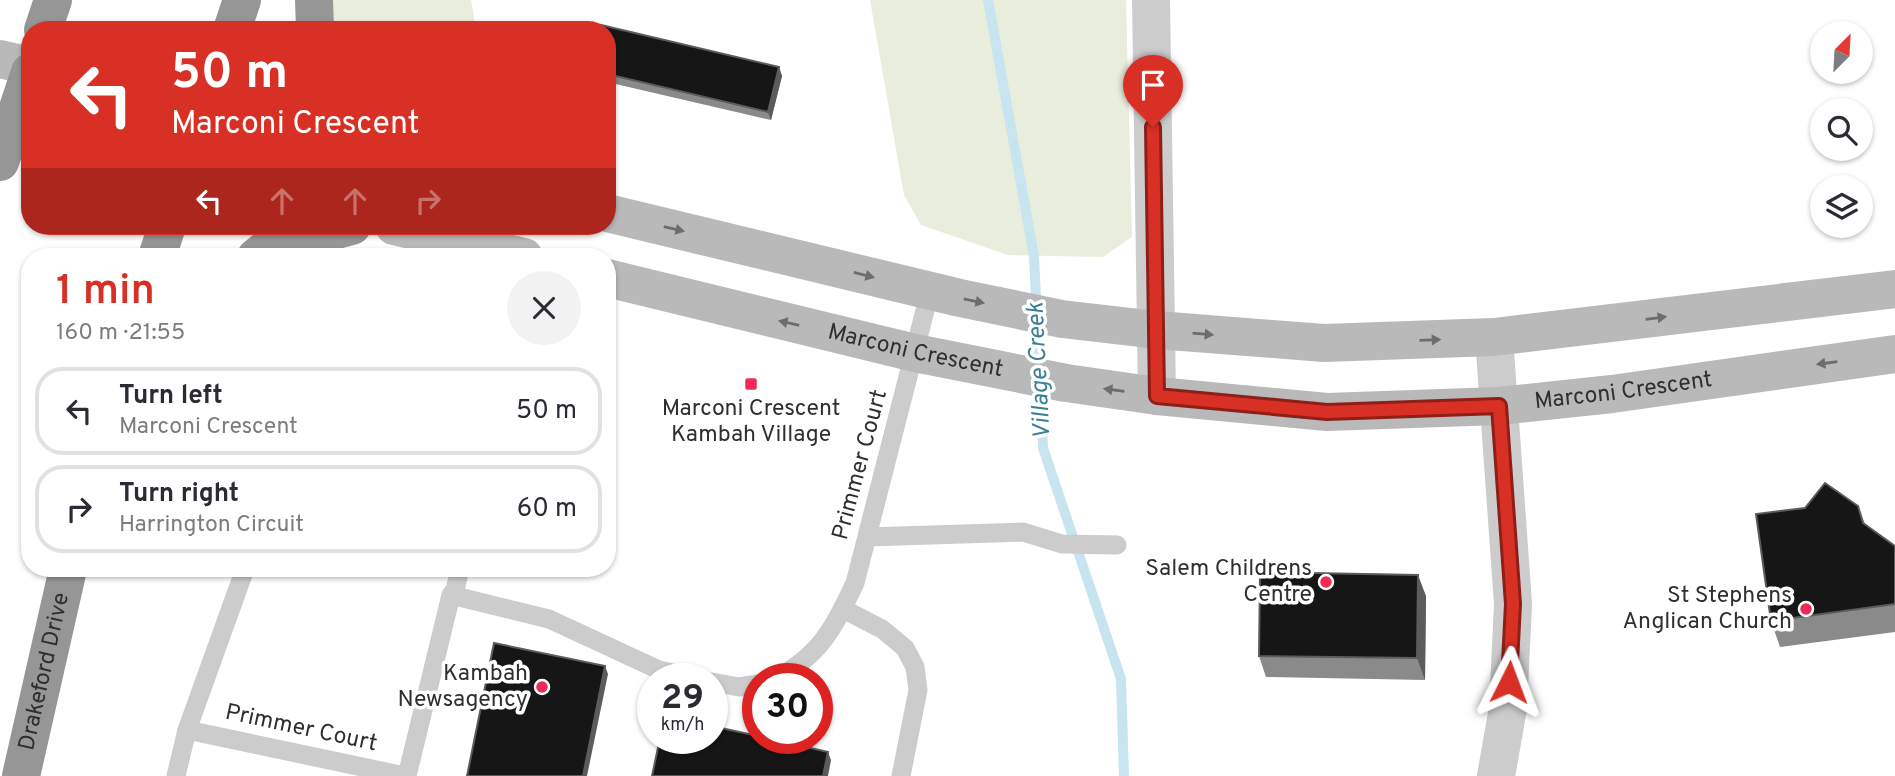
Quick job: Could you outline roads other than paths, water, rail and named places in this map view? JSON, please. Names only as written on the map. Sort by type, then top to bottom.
[{"type":"highway","points":[[46,21],[53,0]]},
{"type":"highway","points":[[235,21],[242,0]]},
{"type":"highway","points":[[314,0],[315,21]]},
{"type":"highway","points":[[10,142],[21,104]]},
{"type":"highway","points":[[271,248],[319,235]]},
{"type":"highway","name":"Drakeford Drive","points":[[21,776],[66,577]]},
{"type":"street","points":[[1151,0],[1157,396]]},
{"type":"street","points":[[0,59],[21,64]]},
{"type":"street","points":[[616,215],[1018,311],[1157,330],[1324,344],[1494,337],[1895,289]]},
{"type":"street","points":[[431,235],[486,248]]},
{"type":"street","name":"Marconi Crescent","points":[[616,280],[915,353],[1066,383],[1157,396],[1327,412],[1499,406],[1612,394],[1895,354]]},
{"type":"street","points":[[1494,337],[1513,604],[1508,708],[1496,776]]},
{"type":"lane","name":"Primmer Court","points":[[801,663],[820,645],[855,583],[930,291]]},
{"type":"lane","points":[[867,537],[1023,532],[1062,544],[1117,545]]},
{"type":"lane","name":"Primmer Court","points":[[176,776],[187,730],[242,577]]},
{"type":"lane","name":"Primmer Court","points":[[187,730],[406,776],[451,595],[458,577]]},
{"type":"lane","points":[[451,595],[549,619],[644,663]]},
{"type":"lane","points":[[843,608],[898,641],[915,667],[918,690],[901,776]]},
{"type":"waterway","name":"Village Creek","points":[[988,0],[1034,256],[1043,448],[1121,679],[1124,776]]},
{"type":"place","name":"Marconi Crescent Kambah Village","points":[[751,384]]},
{"type":"place","name":"Salem Childrens Centre","points":[[1326,582]]},
{"type":"place","name":"St Stephens Anglican Church","points":[[1806,609]]},
{"type":"place","name":"Kambah Newsagency","points":[[542,687]]}]
